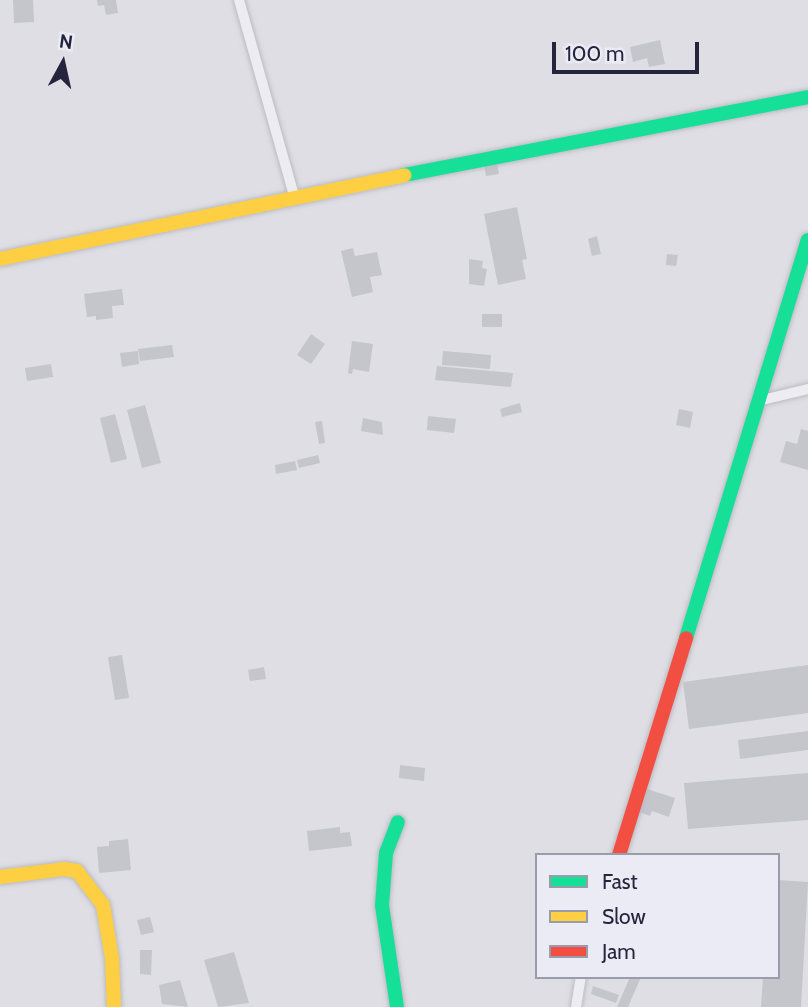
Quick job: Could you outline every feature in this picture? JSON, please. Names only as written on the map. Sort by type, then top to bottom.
[{"type":"street","points":[[239,0],[294,196]]},
{"type":"street","points":[[0,259],[294,196],[808,97]]},
{"type":"street","points":[[620,853],[808,240]]},
{"type":"street","points":[[758,401],[808,389]]},
{"type":"street","points":[[397,1007],[389,969],[382,905],[386,853],[398,822]]},
{"type":"street","points":[[0,877],[65,869],[77,871],[103,905],[114,1007]]},
{"type":"street","points":[[576,1007],[581,979]]},
{"type":"building","points":[[13,0],[33,0],[34,22],[14,23]]},
{"type":"building","points":[[97,0],[116,0],[118,13],[106,15],[104,5],[98,6]]},
{"type":"building","points":[[660,40],[665,64],[649,67],[647,58],[633,62],[630,47]]},
{"type":"building","points":[[497,163],[499,174],[486,176],[484,165]]},
{"type":"building","points":[[517,207],[527,259],[522,260],[526,279],[498,285],[484,214]]},
{"type":"building","points":[[597,236],[601,254],[592,256],[588,239]]},
{"type":"building","points":[[353,248],[355,256],[377,252],[382,275],[370,277],[373,292],[352,297],[341,251]]},
{"type":"building","points":[[667,254],[678,255],[676,266],[666,265]]},
{"type":"building","points":[[469,259],[483,261],[482,268],[487,269],[484,286],[469,284]]},
{"type":"building","points":[[122,289],[124,305],[112,306],[113,318],[96,320],[96,316],[87,317],[84,294]]},
{"type":"building","points":[[482,314],[502,314],[502,327],[482,327]]},
{"type":"building","points":[[311,334],[325,344],[311,364],[297,355]]},
{"type":"building","points":[[352,341],[373,344],[369,372],[353,369],[352,374],[348,373]]},
{"type":"building","points":[[172,345],[174,357],[140,361],[138,349]]},
{"type":"building","points":[[138,351],[139,364],[122,367],[120,353]]},
{"type":"building","points":[[443,351],[491,355],[490,369],[442,365]]},
{"type":"building","points":[[51,364],[53,377],[27,381],[25,368]]},
{"type":"building","points":[[437,366],[513,373],[511,387],[435,380]]},
{"type":"building","points":[[520,403],[522,412],[502,417],[500,409]]},
{"type":"building","points":[[145,405],[161,463],[142,468],[127,410]]},
{"type":"building","points":[[679,409],[693,412],[690,428],[676,425]]},
{"type":"building","points":[[115,414],[127,459],[111,463],[100,418]]},
{"type":"building","points":[[428,416],[456,419],[454,433],[427,430]]},
{"type":"building","points":[[363,418],[382,422],[383,435],[361,431]]},
{"type":"building","points":[[322,421],[325,443],[319,444],[315,422]]},
{"type":"building","points":[[801,429],[808,431],[808,470],[780,462],[786,441],[797,444]]},
{"type":"building","points":[[318,455],[320,463],[299,468],[297,460]]},
{"type":"building","points":[[295,461],[297,470],[276,474],[275,465]]},
{"type":"building","points":[[122,655],[129,698],[115,700],[108,657]]},
{"type":"building","points":[[808,665],[808,713],[689,729],[683,682]]},
{"type":"building","points":[[264,667],[266,679],[250,681],[248,670]]},
{"type":"building","points":[[808,731],[808,750],[740,759],[738,740]]},
{"type":"building","points":[[400,765],[425,768],[424,781],[399,778]]},
{"type":"building","points":[[808,773],[808,820],[688,829],[684,783]]},
{"type":"building","points":[[647,789],[675,798],[669,817],[652,811],[650,816],[639,812]]},
{"type":"building","points":[[340,827],[340,833],[350,832],[352,846],[309,851],[307,831]]},
{"type":"building","points":[[128,839],[131,870],[99,873],[97,847],[109,846],[109,841]]},
{"type":"building","points":[[780,880],[808,882],[801,1007],[761,1007],[763,979],[780,979]]},
{"type":"building","points":[[150,917],[154,932],[141,935],[137,920]]},
{"type":"building","points":[[140,950],[152,950],[151,975],[140,974]]},
{"type":"building","points":[[234,952],[249,1003],[218,1007],[204,960]]},
{"type":"building","points":[[629,979],[640,979],[628,1007],[617,1007]]},
{"type":"building","points":[[180,980],[188,1007],[162,1004],[159,985]]},
{"type":"building","points":[[593,986],[619,995],[616,1003],[591,994]]},
{"type":"traffic: fast","points":[[404,175],[808,97]]},
{"type":"traffic: fast","points":[[686,638],[808,240]]},
{"type":"traffic: fast","points":[[397,1007],[382,905],[386,853],[398,822]]},
{"type":"traffic: slow","points":[[0,259],[404,175]]},
{"type":"traffic: slow","points":[[0,877],[64,869],[77,871],[103,905],[112,959],[114,1007]]},
{"type":"traffic: jam","points":[[620,853],[686,638]]}]
